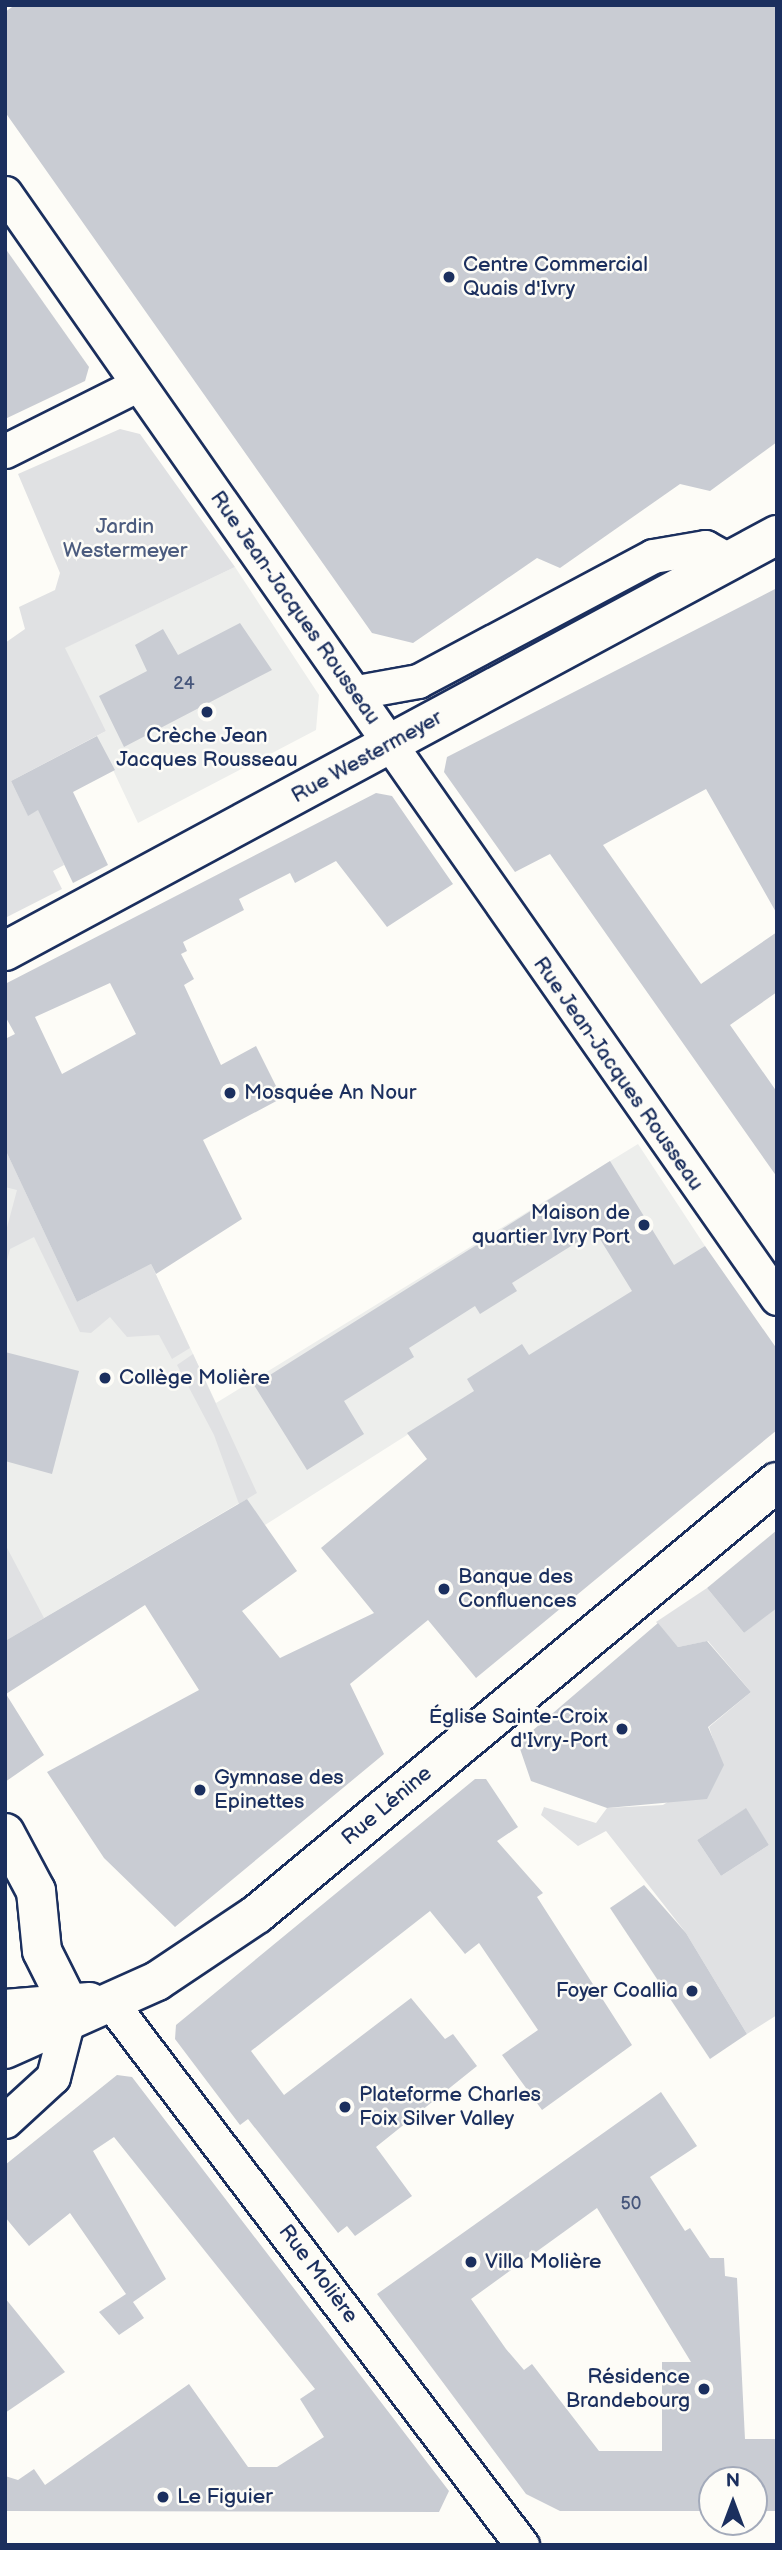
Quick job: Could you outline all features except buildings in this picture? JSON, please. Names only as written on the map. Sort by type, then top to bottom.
[{"type":"main road","name":"Rue Westermeyer","points":[[5,951],[390,747],[777,535]]},
{"type":"main road","name":"Rue Lénine","points":[[113,2004],[257,1914],[777,1482]]},
{"type":"main road","points":[[5,1833],[36,1891],[41,1951],[66,2011]]},
{"type":"main road","points":[[41,1951],[5,2006],[66,2011],[113,2004]]},
{"type":"main road","points":[[5,2049],[66,2011]]},
{"type":"street","name":"Rue Jean-Jacques Rousseau","points":[[5,193],[137,385],[357,692],[390,747],[777,1298]]},
{"type":"street","points":[[5,451],[137,385]]},
{"type":"street","name":"Rue Westermeyer","points":[[357,692],[418,681],[653,556],[705,547],[728,560]]},
{"type":"street","name":"Rue Molière","points":[[113,2004],[522,2545]]},
{"type":"street","points":[[5,2121],[52,2077],[66,2011]]},
{"type":"shaded area","name":"Crèche Jean Jacques Rousseau","points":[[235,567],[319,695],[316,730],[138,823],[97,736],[106,731],[64,648]]},
{"type":"shaded area","points":[[638,1144],[705,1246],[265,1525],[246,1499],[5,1641],[5,1149],[77,1302],[151,1264],[216,1403]]},
{"type":"green space","name":"Jardin Westermeyer","points":[[120,429],[140,434],[235,567],[65,648],[106,731],[11,781],[28,815],[45,806],[64,865],[53,871],[62,889],[5,918],[5,643],[25,629],[19,607],[55,590],[60,573],[18,474]]},
{"type":"green space","points":[[5,1149],[77,1302],[151,1264],[190,1348],[172,1359],[159,1335],[127,1337],[110,1317],[91,1333],[80,1332],[34,1237],[10,1249],[5,1269],[5,1235],[17,1190],[5,1187]]},
{"type":"green space","points":[[193,1354],[257,1493],[239,1504],[214,1435],[177,1365]]},
{"type":"green space","points":[[5,1544],[44,1618],[5,1641]]},
{"type":"green space","points":[[707,1588],[744,1633],[777,1606],[777,2015],[747,2034],[686,1933],[606,1831],[578,1846],[541,1815],[544,1807],[596,1823],[607,1808],[663,1805],[722,1767],[709,1727],[751,1692],[708,1641],[678,1647],[656,1622]],"holes":[[[745,1809],[769,1845],[721,1876],[697,1840]]]},
{"type":"place","name":"Centre Commercial Quais d'Ivry","points":[[449,277]]},
{"type":"place","name":"Crèche Jean Jacques Rousseau","points":[[207,712]]},
{"type":"place","name":"Mosquée An Nour","points":[[230,1093]]},
{"type":"place","name":"Maison de quartier Ivry Port","points":[[644,1225]]},
{"type":"place","name":"Collège Molière","points":[[105,1378]]},
{"type":"place","name":"Banque des Confluences","points":[[444,1589]]},
{"type":"place","name":"Église Sainte-Croix d'Ivry-Port","points":[[622,1729]]},
{"type":"place","name":"Gymnase des Epinettes","points":[[200,1790]]},
{"type":"place","name":"Foyer Coallia","points":[[692,1991]]},
{"type":"place","name":"Plateforme Charles Foix Silver Valley","points":[[345,2107]]},
{"type":"place","name":"Villa Molière","points":[[471,2262]]},
{"type":"place","name":"Résidence Brandebourg","points":[[704,2389]]},
{"type":"place","name":"Le Figuier","points":[[163,2497]]}]
